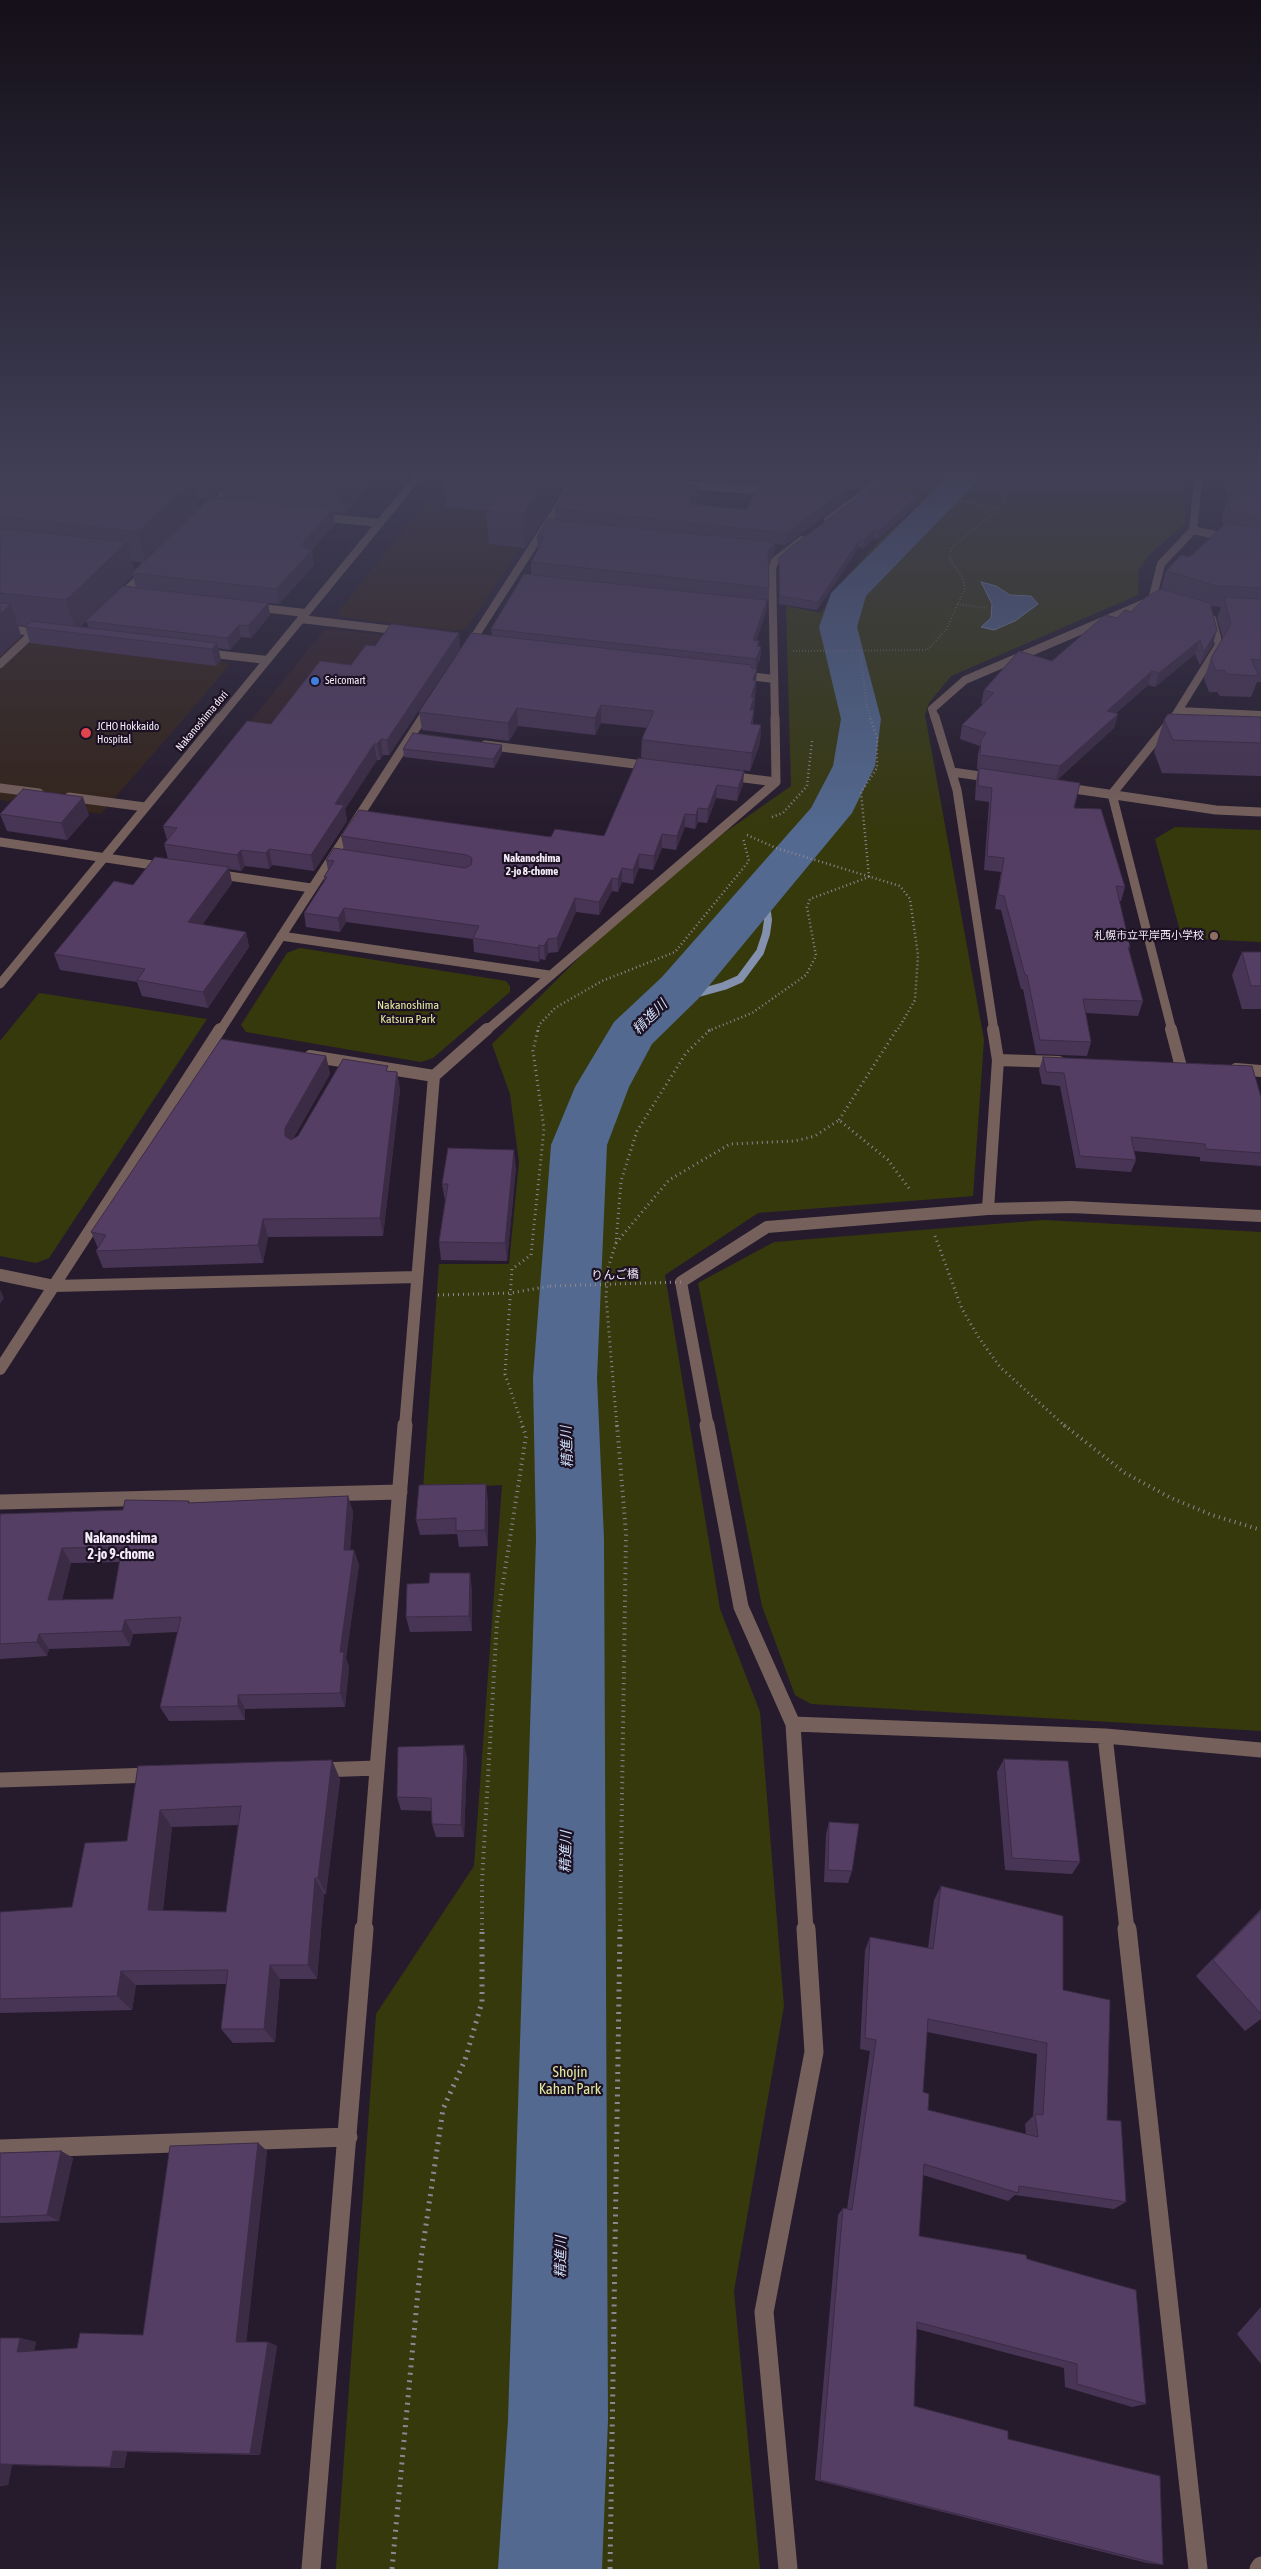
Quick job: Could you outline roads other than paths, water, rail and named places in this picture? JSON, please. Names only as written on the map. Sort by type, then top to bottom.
[{"type":"street","points":[[110,606],[129,593]]},
{"type":"street","name":"Nakanoshima dori","points":[[0,984],[322,593]]},
{"type":"street","points":[[470,644],[507,593]]},
{"type":"street","points":[[770,593],[768,607],[774,679],[776,782]]},
{"type":"street","points":[[988,1209],[998,1060],[952,772],[932,709],[965,680],[1152,600],[1156,593]]},
{"type":"street","points":[[242,606],[414,632]]},
{"type":"street","points":[[1112,794],[1179,711],[1219,645],[1210,612],[1219,612]]},
{"type":"street","points":[[0,628],[52,634]]},
{"type":"street","points":[[0,664],[34,632]]},
{"type":"street","points":[[194,651],[267,660]]},
{"type":"street","points":[[734,675],[774,679]]},
{"type":"street","points":[[0,1369],[437,694]]},
{"type":"street","points":[[1179,711],[1261,715]]},
{"type":"street","points":[[410,735],[421,737]]},
{"type":"street","points":[[470,743],[664,768]]},
{"type":"street","points":[[952,772],[1009,780]]},
{"type":"street","points":[[720,775],[776,782]]},
{"type":"street","points":[[311,2569],[434,1076],[549,975],[776,782]]},
{"type":"street","points":[[1046,785],[1216,810],[1261,812]]},
{"type":"street","points":[[0,788],[145,808]]},
{"type":"street","points":[[1112,794],[1180,1067]]},
{"type":"street","points":[[0,842],[172,868]]},
{"type":"street","points":[[332,855],[344,857]]},
{"type":"street","points":[[201,872],[311,888]]},
{"type":"street","points":[[281,936],[549,975]]},
{"type":"street","points":[[214,1040],[227,1042]]},
{"type":"street","points":[[300,1054],[343,1066],[434,1076]]},
{"type":"street","points":[[998,1060],[1075,1063]]},
{"type":"street","points":[[1225,1069],[1261,1070]]},
{"type":"street","points":[[788,2569],[764,2312],[814,2052],[793,1724],[741,1607],[681,1282],[767,1227],[988,1209],[1071,1207],[1261,1216]]},
{"type":"street","points":[[0,1275],[54,1286],[417,1277]]},
{"type":"street","points":[[0,1502],[400,1492]]},
{"type":"street","points":[[793,1724],[1105,1736],[1261,1750]]},
{"type":"street","points":[[1105,1736],[1198,2569]]},
{"type":"street","points":[[307,1770],[377,1768]]},
{"type":"street","points":[[0,1780],[168,1774]]},
{"type":"street","points":[[0,2149],[348,2137]]},
{"type":"water","points":[[986,593],[1031,596],[1038,604],[1015,621],[994,630],[981,627],[991,618],[992,604]]},
{"type":"waterway","name":"精進川","points":[[550,2569],[558,2420],[570,1539],[565,1378],[579,1145],[602,1087],[632,1034],[680,988],[830,813],[854,766],[861,719],[838,627],[849,593]]},
{"type":"waterway","points":[[666,1002],[724,986],[740,979],[760,952],[766,934],[768,920],[764,890]]},
{"type":"place","name":"Seicomart","points":[[315,681]]},
{"type":"place","name":"JCHO Hokkaido Hospital","points":[[86,733]]},
{"type":"place","name":"札幌市立平岸西小学校","points":[[1214,936]]},
{"type":"district","name":"Nakanoshima 2-jo 8-chome","points":[[532,865]]},
{"type":"district","name":"Nakanoshima 2-jo 9-chome","points":[[121,1548]]},
{"type":"park label","name":"Nakanoshima Katsura Park","points":[[408,1012]]},
{"type":"park label","name":"Shojin Kahan Park","points":[[570,2080]]}]
